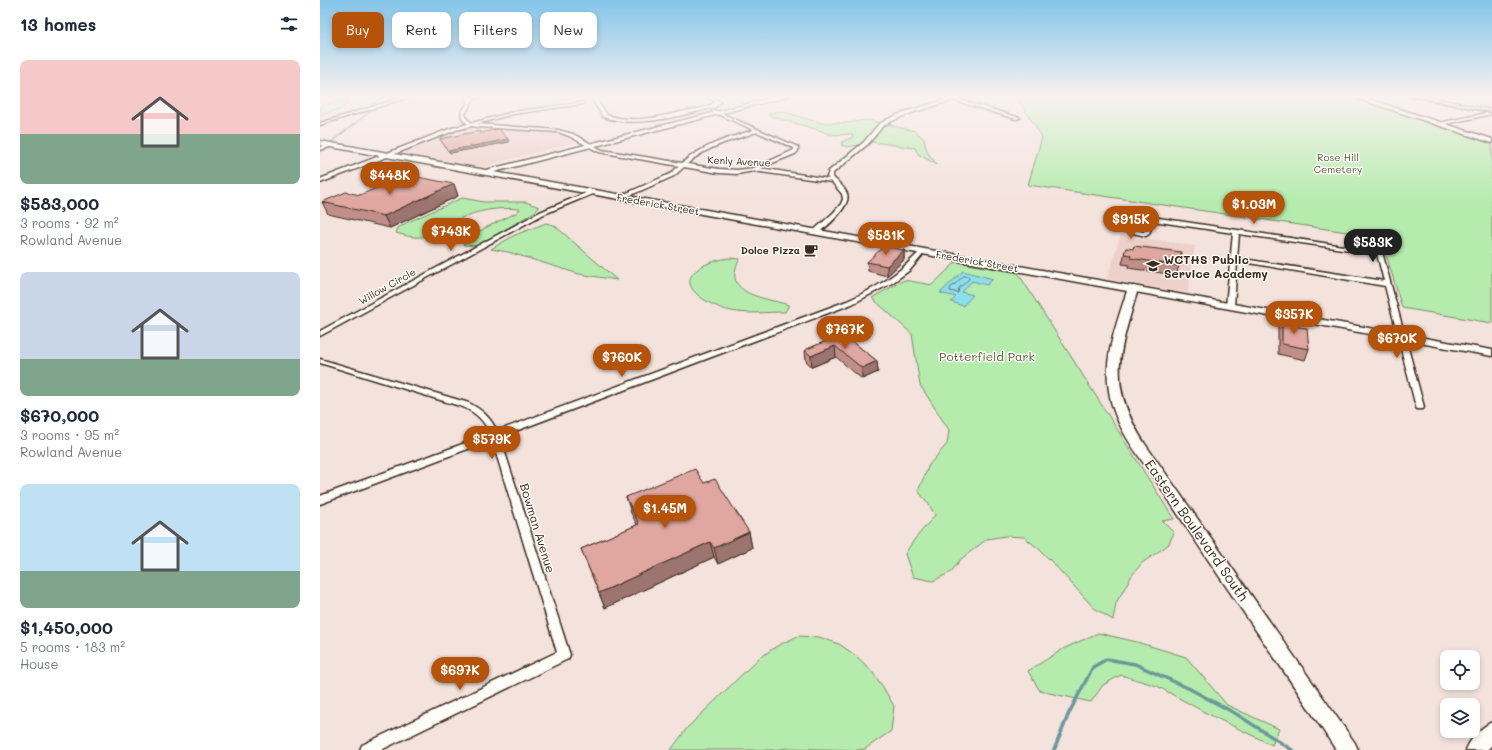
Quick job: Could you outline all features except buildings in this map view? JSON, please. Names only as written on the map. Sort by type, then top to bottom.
[{"type":"main road","points":[[480,172],[515,165],[642,131]]},
{"type":"main road","points":[[1463,131],[1492,140]]},
{"type":"main road","name":"Frederick Street","points":[[320,143],[1492,353]]},
{"type":"main road","points":[[480,172],[542,154],[587,145]]},
{"type":"main road","points":[[515,165],[519,162],[542,156],[542,154]]},
{"type":"main road","name":"Eastern Boulevard South","points":[[1133,289],[1120,334],[1114,362],[1113,378],[1120,409],[1128,427],[1180,507],[1288,660],[1348,750]]},
{"type":"main road","points":[[1474,750],[1492,731]]},
{"type":"street","points":[[320,181],[448,131]]},
{"type":"street","name":"Kenly Avenue","points":[[558,131],[571,135],[587,145],[610,153],[729,172],[754,169],[833,181]]},
{"type":"street","points":[[622,197],[666,179],[684,166],[698,153],[713,145],[755,131]]},
{"type":"street","points":[[754,169],[793,153],[796,149],[792,145],[760,131]]},
{"type":"street","points":[[815,232],[841,208],[846,201],[844,192],[830,177],[831,172],[866,143],[877,131]]},
{"type":"street","points":[[320,149],[331,145]]},
{"type":"street","points":[[320,181],[396,157]]},
{"type":"street","name":"Willow Circle","points":[[320,334],[542,213],[593,192]]},
{"type":"street","points":[[1151,218],[1146,234],[1121,230],[1126,215],[1151,218],[1380,253]]},
{"type":"street","points":[[1230,306],[1236,232]]},
{"type":"street","points":[[1376,238],[1420,407]]},
{"type":"street","points":[[320,500],[794,324],[860,298],[879,289],[898,276],[909,267],[923,251]]},
{"type":"street","points":[[1234,259],[1388,284]]},
{"type":"street","name":"Bowman Avenue","points":[[320,361],[466,405],[480,412],[489,421],[495,435],[564,655],[367,750]]},
{"type":"shaded area","points":[[457,131],[552,132],[574,142],[482,167],[402,153]]},
{"type":"shaded area","points":[[1121,234],[1195,246],[1188,293],[1107,279]]},
{"type":"green space","points":[[822,131],[915,131],[924,139],[927,152],[937,165],[918,154],[915,148],[873,142],[848,147],[841,145],[842,142],[853,137],[852,134],[836,135]]},
{"type":"green space","name":"Rose Hill Cemetery","points":[[1038,131],[1455,131],[1492,143],[1492,323],[1402,308],[1381,237],[1028,185],[1042,137]]},
{"type":"green space","points":[[462,198],[484,202],[526,202],[539,207],[536,211],[478,246],[464,245],[461,242],[516,213],[520,209],[504,208],[472,214],[457,220],[426,237],[415,237],[396,233],[398,228],[406,223]]},
{"type":"green space","points":[[546,223],[554,225],[617,280],[579,274],[508,252],[491,249],[515,235]]},
{"type":"green space","points":[[729,258],[740,259],[735,271],[736,280],[740,288],[758,297],[789,305],[785,312],[734,312],[720,308],[705,300],[692,289],[690,282],[691,276],[698,269],[713,262]]},
{"type":"green space","name":"Potterfield Park","points":[[956,262],[1018,273],[1174,519],[1162,521],[1174,533],[1168,545],[1142,563],[1132,575],[1116,603],[1113,620],[1094,608],[1052,562],[1024,537],[1006,536],[987,539],[961,559],[951,572],[933,581],[913,577],[905,554],[914,540],[935,515],[928,503],[918,491],[929,465],[947,444],[949,430],[920,385],[912,334],[872,298],[904,280],[932,285]]},
{"type":"green space","points":[[1098,633],[1137,642],[1186,657],[1227,705],[1279,729],[1272,745],[1206,713],[1157,686],[1121,675],[1103,685],[1091,702],[1040,691],[1028,671],[1063,649]]},
{"type":"green space","points":[[798,636],[819,637],[839,644],[855,655],[871,670],[894,706],[891,731],[865,749],[858,750],[788,748],[774,750],[671,750],[687,728],[758,659],[777,646]]},
{"type":"water","points":[[963,271],[993,279],[987,285],[972,281],[962,292],[973,295],[963,306],[951,302],[956,297],[940,293]]},
{"type":"waterway","points":[[331,142],[345,131]]},
{"type":"waterway","points":[[1054,750],[1069,713],[1093,667],[1107,659],[1135,664],[1190,689],[1238,715],[1292,750]]},
{"type":"place","name":"Dolce Pizza","points":[[811,250]]},
{"type":"place","name":"WCTHS Public Service Academy","points":[[1153,266]]}]
